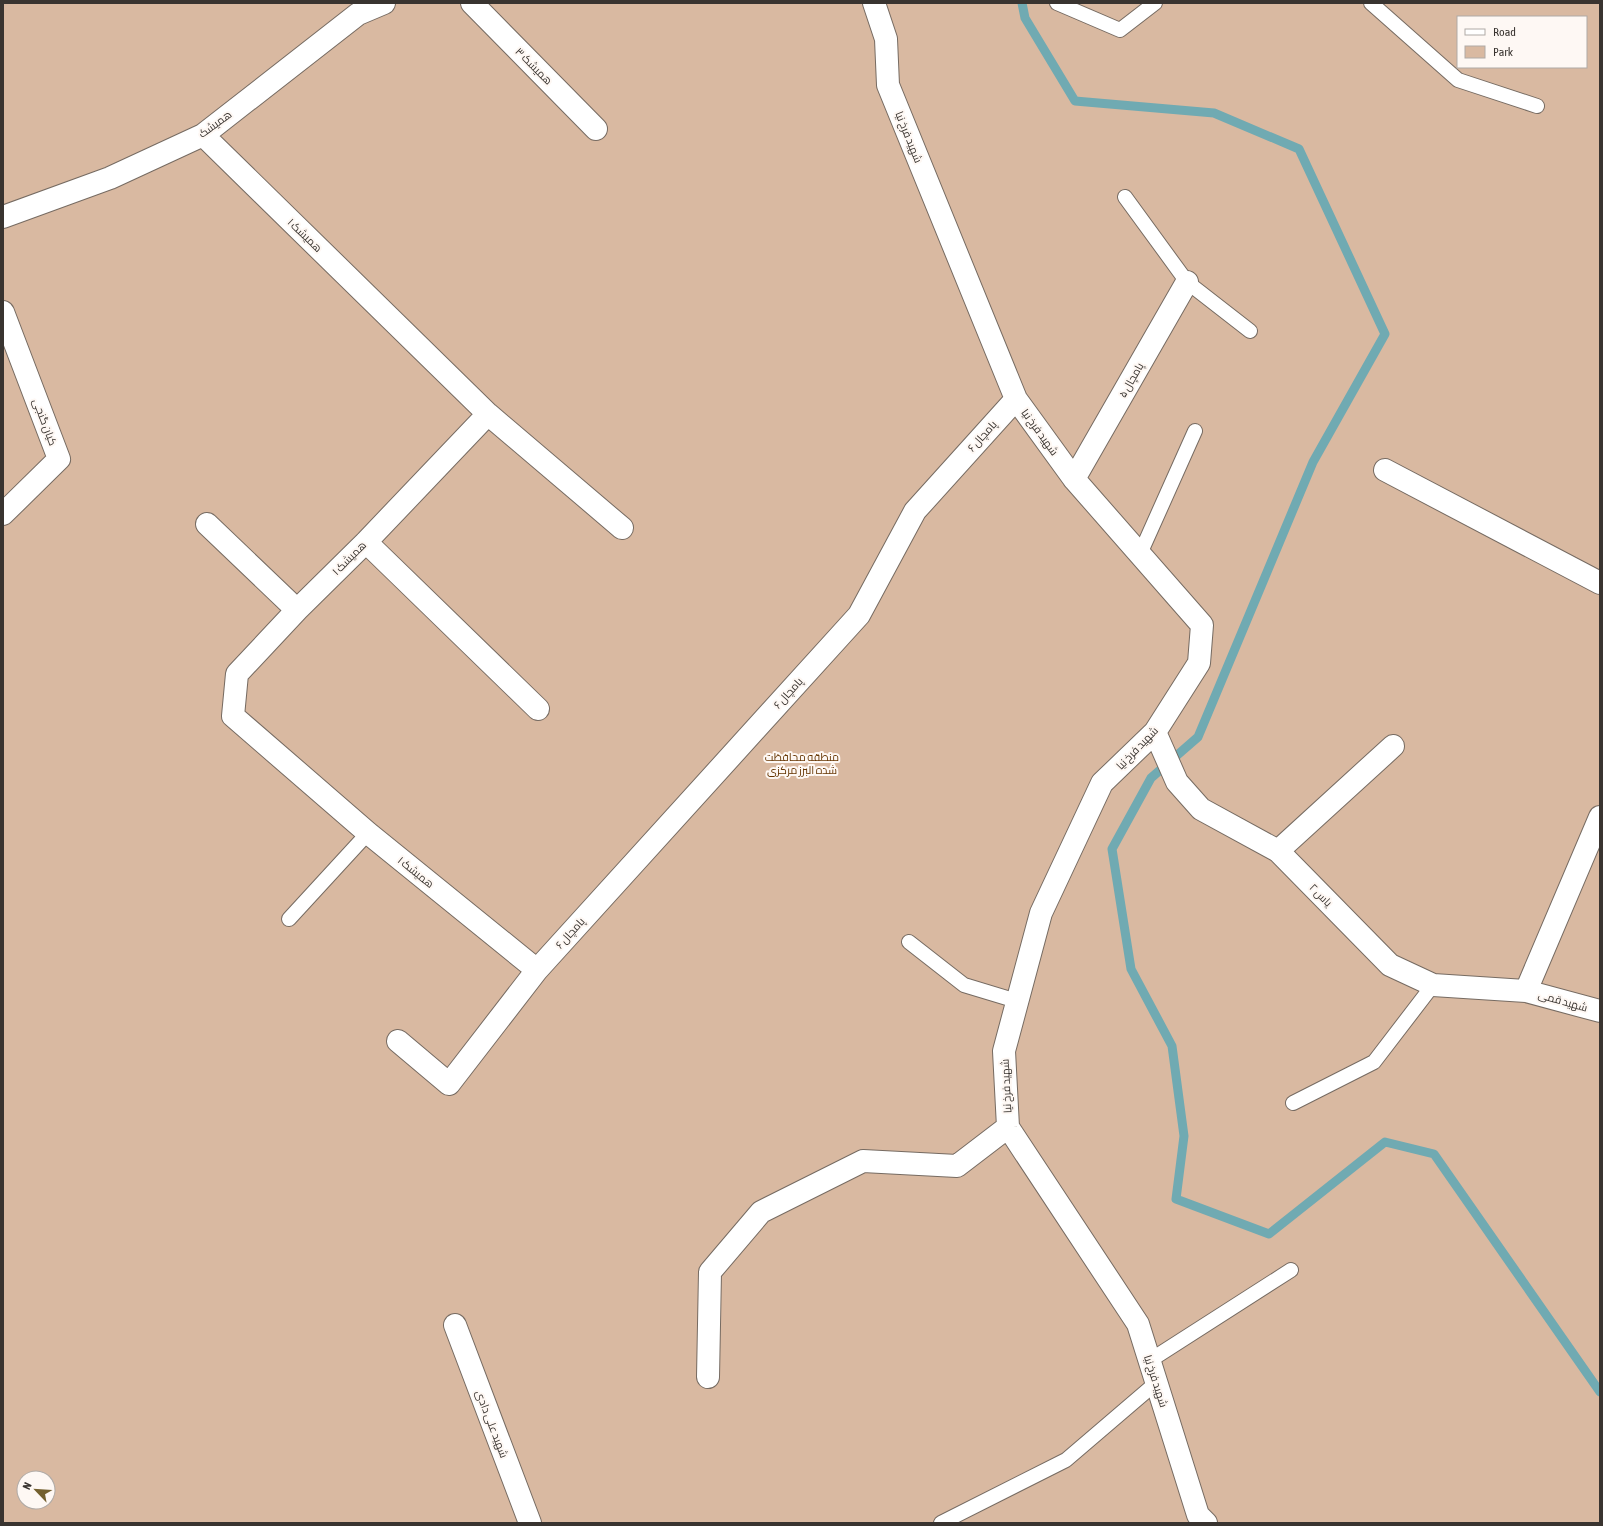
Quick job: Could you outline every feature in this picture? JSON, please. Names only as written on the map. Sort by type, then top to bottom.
[{"type":"street","name":"همیشک","points":[[3,217],[110,178],[203,134],[354,8],[384,3]]},
{"type":"street","name":"همیشک ۳","points":[[472,3],[596,129]]},
{"type":"street","name":"شهید فرخ نیا","points":[[874,3],[886,38],[888,85],[1016,399],[1074,479],[1202,625],[1199,663],[1159,741],[1102,783],[1041,913],[1004,1051],[1008,1127],[1138,1324],[1198,1515],[1206,1523]]},
{"type":"street","name":"همیشک ۱","points":[[203,134],[488,414],[366,542],[297,610],[237,674],[233,716],[368,833],[536,970]]},
{"type":"street","name":"پامچال ۵","points":[[1074,479],[1187,282]]},
{"type":"street","name":"کیان گنجی","points":[[3,312],[59,459],[3,514]]},
{"type":"street","name":"پامچال ۶","points":[[398,1041],[449,1084],[536,970],[859,615],[915,511],[1016,399]]},
{"type":"street","points":[[488,414],[622,528]]},
{"type":"street","points":[[1385,470],[1600,583]]},
{"type":"street","points":[[206,524],[297,610]]},
{"type":"street","points":[[366,542],[538,709]]},
{"type":"street","name":"یاس ۲","points":[[1159,741],[1177,782],[1201,808],[1278,851],[1390,965],[1433,985],[1526,991]]},
{"type":"street","points":[[1278,851],[1393,746]]},
{"type":"street","points":[[1526,991],[1600,817]]},
{"type":"street","name":"شهید قمی","points":[[1526,991],[1600,1011]]},
{"type":"street","points":[[708,1377],[710,1272],[761,1212],[863,1161],[957,1166],[1008,1127]]},
{"type":"street","name":"شهید علی دادی","points":[[455,1325],[530,1523]]},
{"type":"lane","points":[[1057,3],[1120,30],[1155,3]]},
{"type":"lane","points":[[1371,3],[1458,80],[1537,106]]},
{"type":"lane","points":[[1124,197],[1187,282],[1250,330]]},
{"type":"lane","points":[[1140,554],[1196,431]]},
{"type":"lane","points":[[289,919],[368,833]]},
{"type":"lane","points":[[908,942],[964,985],[1017,1001]]},
{"type":"lane","points":[[1293,1102],[1374,1062],[1433,985]]},
{"type":"lane","points":[[1149,1361],[1291,1270]]},
{"type":"lane","points":[[941,1523],[1066,1460],[1156,1383]]},
{"type":"green space","name":"منطقه محافظت شده البرز مرکزی","points":[[3,3],[1600,3],[1600,1523],[3,1523]]},
{"type":"waterway","points":[[1022,3],[1025,18],[1075,101],[1214,113],[1299,149],[1385,334],[1313,462],[1198,737],[1151,778],[1112,849],[1131,969],[1172,1046],[1184,1136],[1176,1199],[1269,1234],[1385,1142],[1434,1154],[1600,1392]]}]
